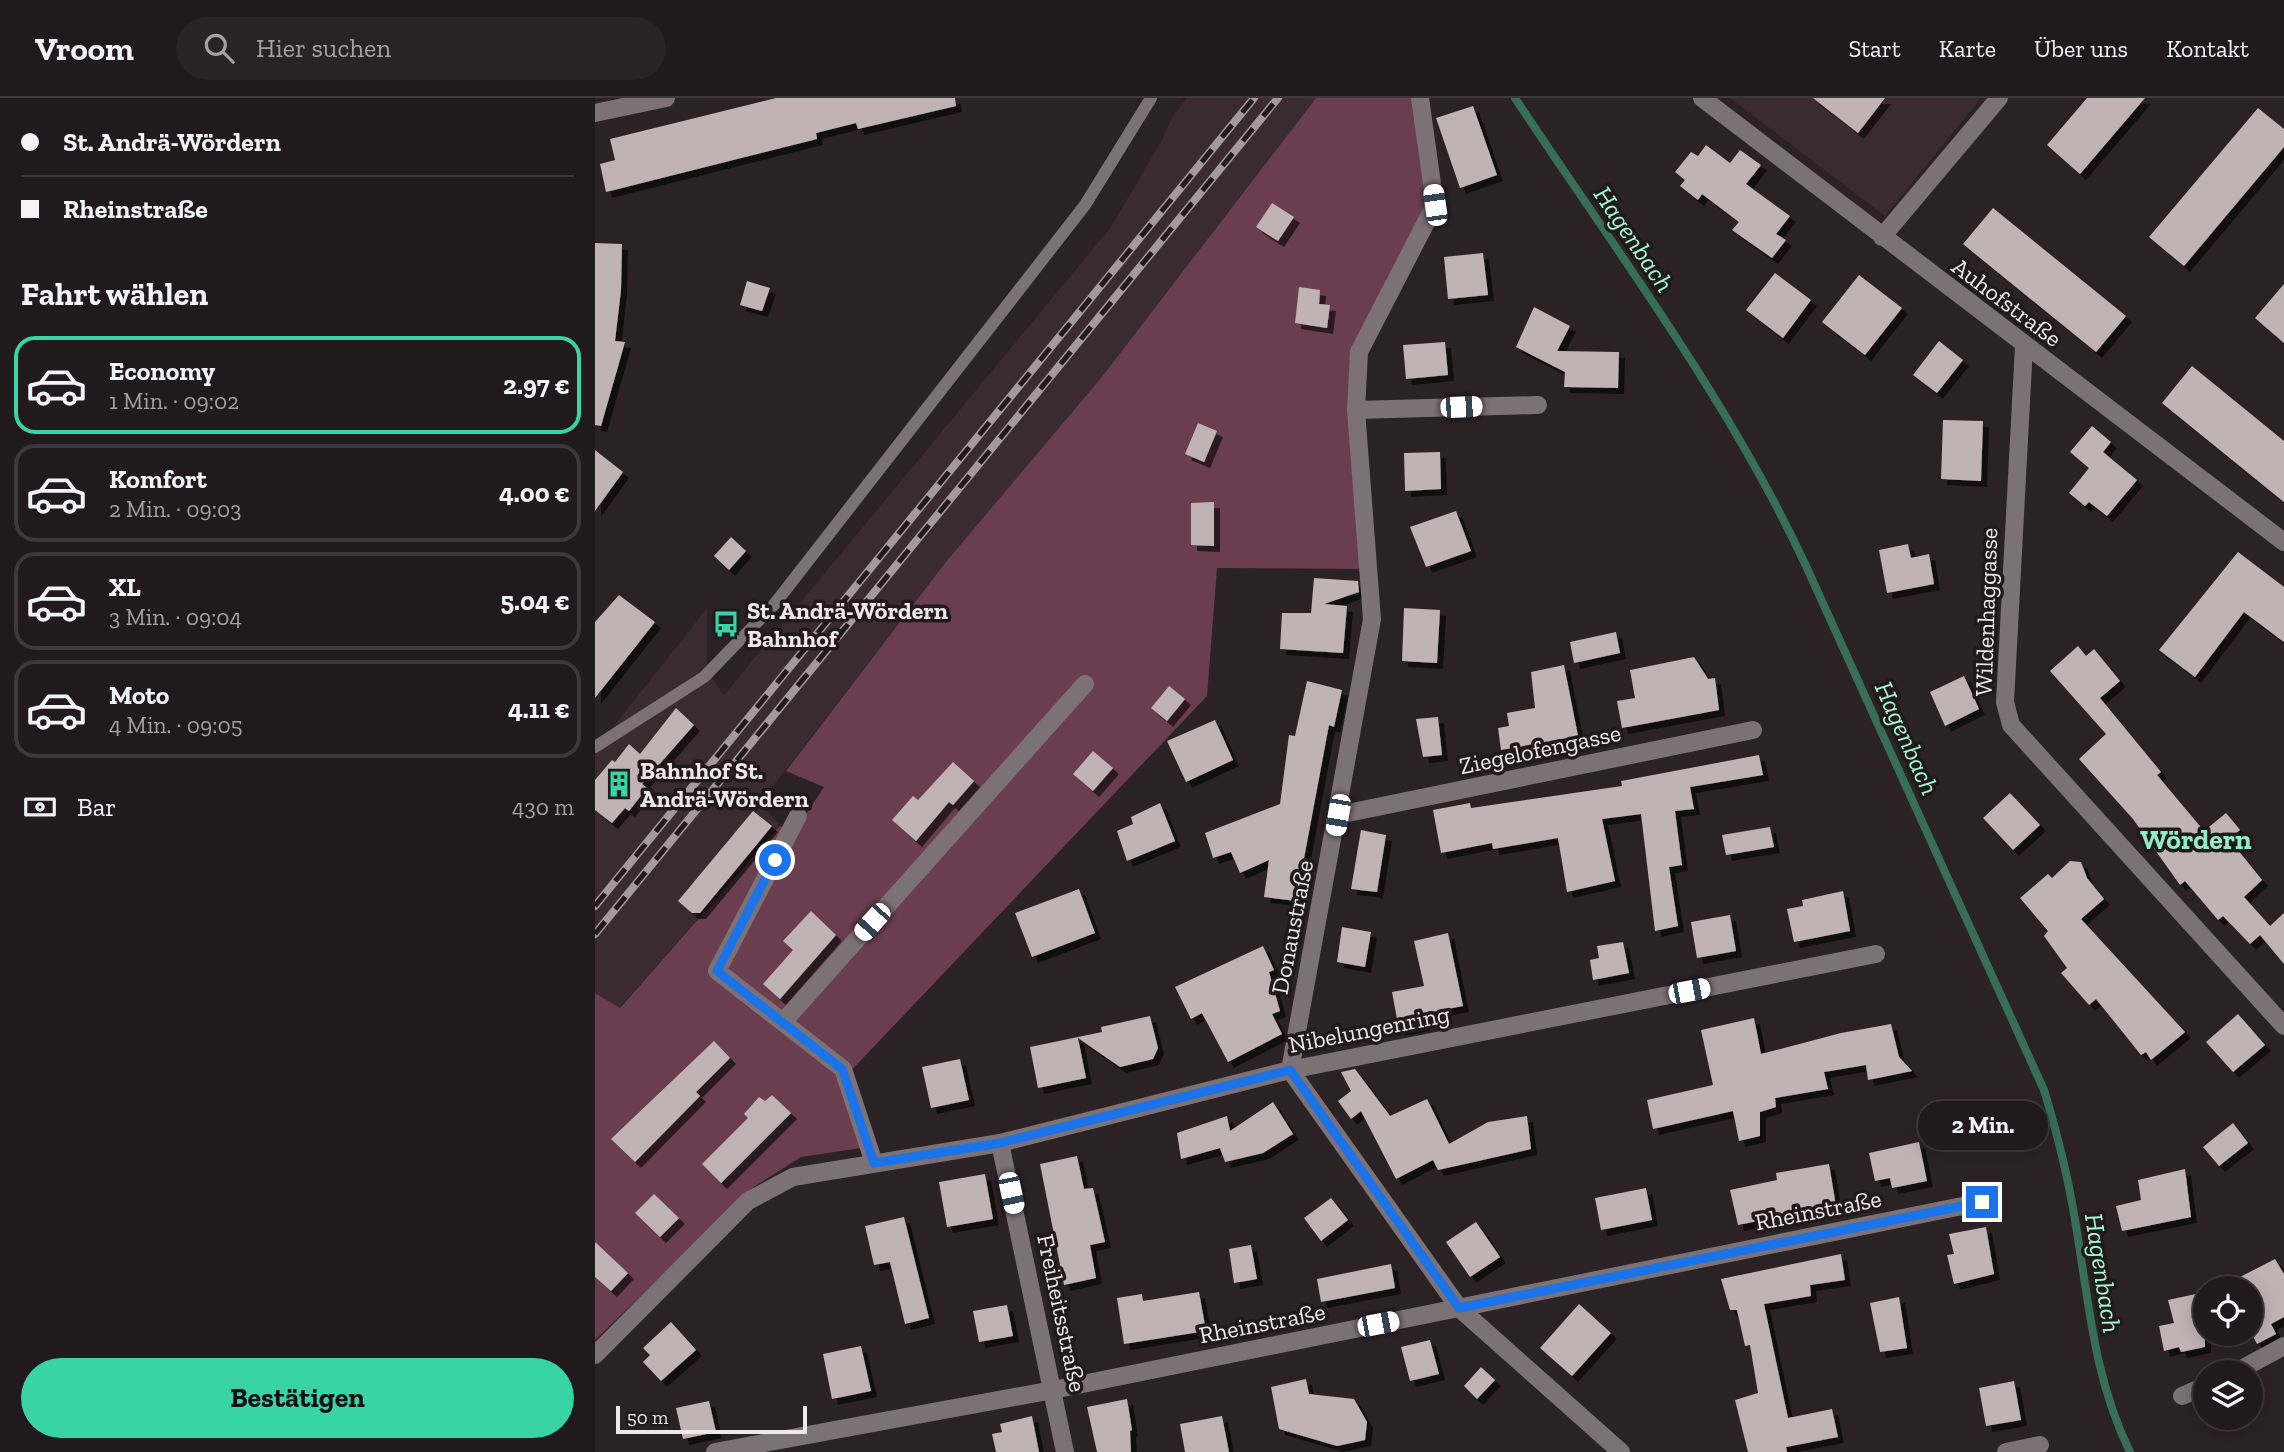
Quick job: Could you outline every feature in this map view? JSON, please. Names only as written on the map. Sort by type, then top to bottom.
[{"type":"street","points":[[595,113],[666,98]]},
{"type":"street","name":"Donaustraße","points":[[1290,1070],[1373,619],[1356,410],[1360,352],[1435,205],[1420,98]]},
{"type":"street","name":"Auhofstraße","points":[[1702,98],[2284,542]]},
{"type":"street","points":[[1882,237],[1999,98]]},
{"type":"street","name":"Wildenhaggasse","points":[[2024,346],[2005,702],[2011,725],[2284,1026]]},
{"type":"street","points":[[1356,410],[1538,405]]},
{"type":"street","points":[[784,1021],[1085,684]]},
{"type":"street","name":"Ziegelofengasse","points":[[1338,815],[1753,730]]},
{"type":"street","points":[[798,816],[717,971],[842,1069],[874,1163]]},
{"type":"street","name":"Nibelungenring","points":[[595,1355],[748,1201],[793,1177],[1000,1143],[1290,1070],[1876,954]]},
{"type":"street","points":[[1290,1070],[1459,1308],[1621,1452]]},
{"type":"street","name":"Freiheitsstraße","points":[[1000,1143],[1065,1452]]},
{"type":"street","name":"Rheinstraße","points":[[715,1452],[1053,1390],[1982,1202]]},
{"type":"street","points":[[2258,1360],[2284,1346]]},
{"type":"street","points":[[2182,1396],[2193,1391]]},
{"type":"street","points":[[2006,1452],[2040,1445]]},
{"type":"lane","points":[[595,747],[704,677],[773,606],[1085,205],[1151,98]]},
{"type":"shaded area","points":[[1187,98],[1316,98],[1101,378],[945,563],[760,803],[780,826],[619,1008],[595,993],[595,750],[707,608],[707,671],[724,695],[1111,227],[1162,140],[1173,116]]},
{"type":"shaded area","points":[[1316,98],[1415,98],[1435,205],[1360,352],[1368,569],[1217,568],[1207,696],[845,1077],[861,1148],[801,1157],[752,1188],[595,1340],[595,993],[620,1008],[780,826],[794,833],[824,787],[786,771],[945,563],[1101,378]]},
{"type":"shaded area","points":[[1730,98],[1981,98],[1885,216]]},
{"type":"building","points":[[776,98],[955,98],[956,106],[858,129],[856,123],[816,133],[817,139],[606,192],[600,164],[615,160],[610,139]]},
{"type":"building","points":[[1813,98],[1885,98],[1858,133]]},
{"type":"building","points":[[2087,98],[2145,98],[2080,174],[2047,145]]},
{"type":"building","points":[[1473,106],[1497,175],[1460,188],[1436,118]]},
{"type":"building","points":[[2258,108],[2284,129],[2284,147],[2184,266],[2149,237]]},
{"type":"building","points":[[1706,145],[1730,163],[1740,150],[1761,165],[1746,184],[1790,216],[1776,234],[1786,240],[1772,258],[1732,230],[1739,222],[1702,194],[1698,200],[1680,186],[1685,180],[1675,172],[1691,152],[1698,156]]},
{"type":"building","points":[[1272,203],[1294,217],[1278,241],[1256,227]]},
{"type":"building","points":[[1993,208],[2126,316],[2096,352],[1963,244]]},
{"type":"building","points":[[595,243],[622,244],[621,290],[615,341],[625,342],[601,426],[595,425]]},
{"type":"building","points":[[1483,253],[1488,295],[1448,299],[1444,257]]},
{"type":"building","points":[[1775,273],[1811,300],[1783,338],[1746,310]]},
{"type":"building","points":[[1859,275],[1902,308],[1865,355],[1822,322]]},
{"type":"building","points":[[747,281],[770,288],[762,311],[740,305]]},
{"type":"building","points":[[2284,284],[2284,343],[2255,318]]},
{"type":"building","points":[[1299,287],[1320,290],[1319,304],[1330,305],[1327,328],[1295,323]]},
{"type":"building","points":[[1534,307],[1570,326],[1557,351],[1619,352],[1618,388],[1564,387],[1565,372],[1516,347]]},
{"type":"building","points":[[1939,341],[1963,360],[1937,393],[1913,375]]},
{"type":"building","points":[[1445,342],[1448,375],[1406,379],[1403,345]]},
{"type":"building","points":[[2192,366],[2284,441],[2284,502],[2162,403]]},
{"type":"building","points":[[1943,420],[1983,421],[1981,481],[1941,479]]},
{"type":"building","points":[[1198,423],[1217,431],[1204,462],[1185,454]]},
{"type":"building","points":[[2092,426],[2111,442],[2103,452],[2137,480],[2107,516],[2089,502],[2085,506],[2069,493],[2089,468],[2070,452]]},
{"type":"building","points":[[595,450],[623,472],[595,511]]},
{"type":"building","points":[[1440,452],[1441,489],[1405,491],[1404,453]]},
{"type":"building","points":[[1214,502],[1214,546],[1191,545],[1191,503]]},
{"type":"building","points":[[1456,511],[1471,551],[1426,567],[1410,527]]},
{"type":"building","points":[[731,537],[746,551],[729,570],[714,556]]},
{"type":"building","points":[[1908,544],[1911,558],[1929,554],[1934,584],[1887,593],[1879,550]]},
{"type":"building","points":[[2238,552],[2284,587],[2284,642],[2244,612],[2195,677],[2159,650]]},
{"type":"building","points":[[1314,578],[1358,581],[1359,592],[1324,604],[1347,606],[1343,653],[1280,649],[1282,613],[1311,613]]},
{"type":"building","points":[[619,595],[655,622],[595,698],[595,622]]},
{"type":"building","points":[[1404,608],[1440,610],[1437,663],[1402,661]]},
{"type":"building","points":[[1616,632],[1620,653],[1574,663],[1570,642]]},
{"type":"building","points":[[2078,646],[2086,656],[2094,649],[2120,681],[2100,698],[2161,772],[2157,775],[2204,831],[2226,813],[2240,830],[2229,839],[2262,880],[2244,897],[2270,926],[2284,913],[2284,964],[2260,935],[2250,944],[2223,916],[2218,920],[2185,881],[2180,885],[2133,819],[2079,759],[2106,734],[2050,671]]},
{"type":"building","points":[[1694,657],[1708,679],[1715,678],[1719,710],[1622,728],[1617,701],[1635,698],[1630,670]]},
{"type":"building","points":[[1564,665],[1578,736],[1501,750],[1498,728],[1509,726],[1507,713],[1535,708],[1531,672]]},
{"type":"building","points":[[1964,676],[1979,709],[1945,726],[1930,692]]},
{"type":"building","points":[[1307,681],[1342,690],[1334,727],[1329,725],[1296,901],[1264,897],[1269,860],[1240,873],[1231,852],[1213,858],[1205,833],[1280,804],[1289,735],[1295,736]]},
{"type":"building","points":[[1169,686],[1185,699],[1167,721],[1151,708]]},
{"type":"building","name":"Bahnhof St. Andrä-Wördern","points":[[676,708],[694,725],[642,784],[647,788],[629,811],[625,808],[612,823],[595,810],[595,780],[612,760],[615,762],[629,744],[640,754]]},
{"type":"building","points":[[1438,717],[1442,755],[1423,757],[1416,719]]},
{"type":"building","points":[[1215,720],[1233,760],[1186,782],[1167,741]]},
{"type":"building","points":[[1093,751],[1113,768],[1093,791],[1073,774]]},
{"type":"building","points":[[1759,755],[1763,775],[1690,787],[1694,809],[1675,811],[1682,865],[1669,867],[1678,926],[1655,931],[1641,814],[1602,819],[1615,881],[1567,892],[1558,838],[1493,849],[1492,843],[1441,853],[1433,810],[1470,803],[1471,808],[1622,786],[1621,781]]},
{"type":"building","points":[[953,762],[974,781],[953,805],[949,802],[916,841],[892,820],[913,796],[918,800]]},
{"type":"building","points":[[2010,793],[2040,825],[2013,850],[1983,818]]},
{"type":"building","points":[[1160,803],[1175,841],[1127,861],[1117,831],[1133,824],[1131,817]]},
{"type":"building","points":[[753,811],[772,826],[700,913],[692,913],[678,901]]},
{"type":"building","points":[[1770,827],[1774,847],[1726,855],[1722,835]]},
{"type":"building","points":[[1361,830],[1386,835],[1377,892],[1351,889]]},
{"type":"building","points":[[2070,861],[2081,862],[2087,878],[2104,899],[2081,919],[2185,1032],[2151,1060],[2146,1052],[2141,1055],[2096,999],[2089,1005],[2061,973],[2067,968],[2044,936],[2048,931],[2020,898],[2048,874],[2052,878]]},
{"type":"building","points":[[1079,889],[1095,933],[1032,957],[1015,913]]},
{"type":"building","points":[[1843,891],[1850,931],[1794,942],[1787,909],[1803,906],[1802,900]]},
{"type":"building","points":[[811,911],[836,935],[780,999],[763,984],[793,950],[783,941]]},
{"type":"building","points":[[1730,915],[1736,951],[1697,958],[1691,922]]},
{"type":"building","points":[[1342,927],[1371,932],[1365,967],[1337,962]]},
{"type":"building","points":[[1448,933],[1463,1006],[1421,1014],[1424,1025],[1399,1030],[1392,992],[1424,986],[1414,941]]},
{"type":"building","points":[[1623,942],[1629,973],[1593,980],[1590,960],[1599,958],[1597,946]]},
{"type":"building","points":[[1263,946],[1274,970],[1269,972],[1280,1011],[1272,1014],[1282,1034],[1228,1062],[1202,1013],[1191,1019],[1175,987]]},
{"type":"building","points":[[2238,1014],[2265,1045],[2233,1072],[2206,1042]]},
{"type":"building","points":[[1150,1016],[1158,1048],[1153,1059],[1120,1067],[1078,1038],[1086,1078],[1038,1088],[1030,1047],[1102,1032],[1101,1027]]},
{"type":"building","points":[[1754,1018],[1761,1054],[1841,1033],[1891,1024],[1899,1057],[1912,1071],[1868,1080],[1866,1065],[1824,1072],[1828,1089],[1775,1098],[1776,1107],[1760,1112],[1760,1136],[1739,1141],[1733,1111],[1653,1129],[1647,1100],[1713,1085],[1701,1030]]},
{"type":"building","points":[[714,1041],[730,1058],[696,1092],[700,1096],[635,1162],[611,1139]]},
{"type":"building","points":[[960,1059],[969,1100],[931,1108],[922,1067]]},
{"type":"building","points":[[1355,1069],[1390,1116],[1427,1099],[1449,1144],[1488,1122],[1527,1116],[1531,1149],[1438,1170],[1433,1160],[1396,1179],[1361,1111],[1351,1119],[1338,1101],[1351,1091],[1341,1072]]},
{"type":"building","points":[[772,1095],[791,1113],[721,1183],[702,1164],[748,1118],[744,1114],[759,1097],[765,1101]]},
{"type":"building","points":[[1273,1102],[1293,1134],[1263,1153],[1225,1162],[1220,1148],[1181,1159],[1177,1133],[1227,1116],[1230,1131]]},
{"type":"building","points":[[2233,1123],[2248,1143],[2219,1166],[2203,1147]]},
{"type":"building","points":[[1919,1142],[1927,1181],[1892,1188],[1890,1178],[1875,1181],[1869,1153]]},
{"type":"building","points":[[1077,1156],[1084,1189],[1093,1188],[1105,1242],[1090,1245],[1096,1278],[1064,1285],[1040,1164]]},
{"type":"building","points":[[1829,1164],[1836,1206],[1738,1225],[1730,1190],[1777,1180],[1776,1173]]},
{"type":"building","points":[[2185,1169],[2191,1217],[2122,1231],[2116,1206],[2141,1200],[2138,1180]]},
{"type":"building","points":[[985,1174],[993,1219],[947,1227],[939,1182]]},
{"type":"building","points":[[1646,1188],[1652,1220],[1601,1230],[1595,1198]]},
{"type":"building","points":[[654,1194],[679,1218],[660,1237],[635,1213]]},
{"type":"building","points":[[1331,1198],[1348,1220],[1321,1241],[1304,1218]]},
{"type":"building","points":[[904,1217],[929,1318],[905,1324],[890,1262],[874,1265],[865,1226]]},
{"type":"building","points":[[1476,1222],[1500,1257],[1470,1277],[1446,1242]]},
{"type":"building","points":[[1986,1227],[1994,1274],[1954,1284],[1947,1255],[1954,1254],[1949,1234]]},
{"type":"building","points":[[595,1242],[628,1273],[611,1291],[595,1277]]},
{"type":"building","points":[[1251,1245],[1257,1279],[1234,1283],[1229,1249]]},
{"type":"building","points":[[1841,1254],[1845,1280],[1810,1285],[1811,1296],[1764,1304],[1788,1418],[1832,1409],[1838,1437],[1786,1447],[1787,1452],[1748,1452],[1735,1400],[1758,1393],[1750,1345],[1745,1346],[1737,1310],[1730,1310],[1721,1279]]},
{"type":"building","points":[[2275,1259],[2284,1274],[2284,1317],[2271,1324],[2276,1334],[2263,1341],[2263,1276],[2242,1276]]},
{"type":"building","points":[[1391,1264],[1395,1288],[1321,1302],[1317,1279]]},
{"type":"building","points":[[1199,1292],[1206,1331],[1124,1344],[1117,1298],[1142,1294],[1143,1301]]},
{"type":"building","points":[[2193,1295],[2193,1346],[2205,1347],[2181,1352],[2179,1347],[2164,1351],[2159,1326],[2174,1323],[2168,1300]]},
{"type":"building","points":[[1899,1297],[1907,1348],[1880,1352],[1870,1303]]},
{"type":"building","points":[[1579,1304],[1611,1333],[1572,1376],[1540,1348]]},
{"type":"building","points":[[1007,1305],[1013,1336],[979,1342],[973,1311]]},
{"type":"building","points":[[671,1322],[696,1350],[661,1381],[643,1362],[650,1355],[643,1348]]},
{"type":"building","points":[[1430,1340],[1439,1374],[1410,1381],[1401,1347]]},
{"type":"building","points":[[861,1346],[871,1391],[832,1399],[823,1354]]},
{"type":"building","points":[[1481,1367],[1495,1380],[1477,1399],[1464,1386]]},
{"type":"building","points":[[1306,1379],[1309,1394],[1354,1399],[1367,1422],[1365,1440],[1337,1446],[1279,1429],[1271,1387]]},
{"type":"building","points":[[2014,1381],[2021,1420],[1986,1426],[1979,1388]]},
{"type":"building","points":[[1127,1399],[1132,1430],[1131,1452],[1097,1452],[1087,1407]]},
{"type":"building","points":[[709,1401],[716,1432],[683,1439],[676,1408]]},
{"type":"building","points":[[1032,1416],[1039,1452],[996,1452],[992,1434],[1002,1432],[1000,1424]]},
{"type":"building","points":[[1222,1416],[1229,1452],[1185,1452],[1180,1424]]},
{"type":"waterway","name":"Hagenbach","points":[[1515,98],[1707,385],[1776,505],[1806,566],[2044,1090],[2069,1187],[2100,1367],[2130,1452]]},
{"type":"railway","points":[[595,906],[1254,98]]},
{"type":"railway","points":[[595,934],[1278,98]]},
{"type":"place","name":"St. Andrä-Wördern Bahnhof","points":[[726,624]]},
{"type":"place","name":"Bahnhof St. Andrä-Wördern","points":[[619,784]]},
{"type":"district","name":"Wördern","points":[[2196,839]]},
{"type":"route","points":[[775,860],[717,971],[842,1069],[874,1163],[1000,1143],[1290,1070],[1459,1308],[1982,1202]]}]
